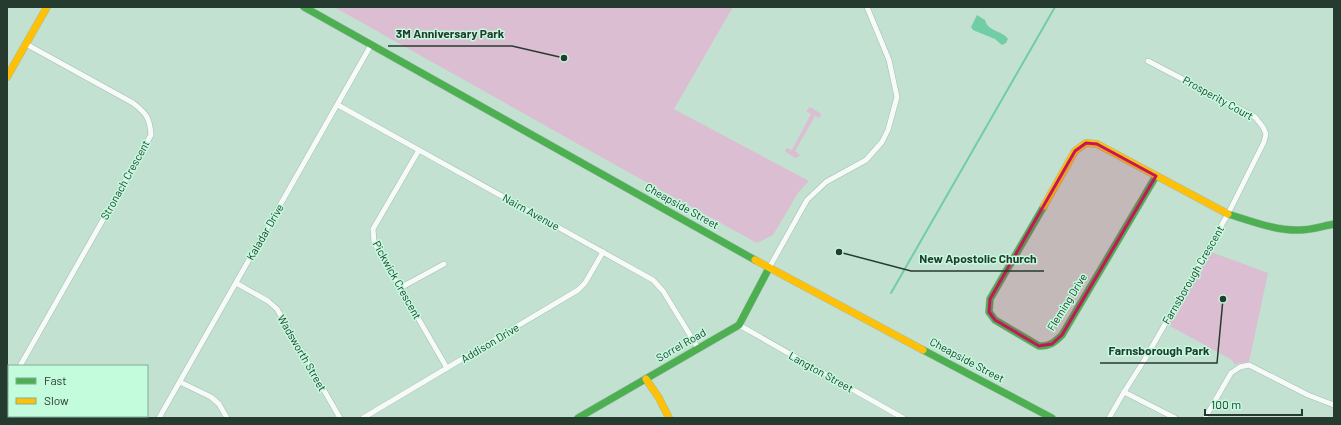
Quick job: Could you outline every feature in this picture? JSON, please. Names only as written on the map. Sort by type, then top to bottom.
[{"type":"street","points":[[7,76],[47,7]]},
{"type":"street","name":"Cheapside Street","points":[[304,7],[769,268],[1052,418]]},
{"type":"street","points":[[739,325],[807,200],[826,182],[866,160],[882,142],[888,130],[897,97],[890,60],[867,7]]},
{"type":"street","name":"Stronach Crescent","points":[[21,365],[150,135],[150,124],[144,111],[134,102],[26,44]]},
{"type":"street","name":"Kaladar Drive","points":[[159,418],[371,45]]},
{"type":"street","name":"Prosperity Court","points":[[1148,61],[1255,117],[1263,127],[1266,134],[1264,142],[1228,214]]},
{"type":"street","name":"Nairn Avenue","points":[[338,105],[653,280],[664,292],[698,348]]},
{"type":"street","name":"Fleming Drive","points":[[1156,176],[1062,335],[1052,344],[1044,347],[1039,346],[995,320],[989,312],[990,299],[1075,151],[1086,143],[1097,144],[1228,214],[1277,228],[1290,230],[1302,230],[1334,224]]},
{"type":"street","name":"Pickwick Crescent","points":[[419,150],[373,229],[374,242],[447,368]]},
{"type":"street","name":"Farnsborough Crescent","points":[[1109,418],[1145,359],[1228,214]]},
{"type":"street","name":"Addison Drive","points":[[363,418],[578,290],[585,283],[602,252]]},
{"type":"street","points":[[400,288],[444,264]]},
{"type":"street","name":"Wadsworth Street","points":[[236,283],[268,301],[277,309],[340,418]]},
{"type":"street","name":"Sorrel Road","points":[[578,418],[739,325]]},
{"type":"street","name":"Langton Street","points":[[739,325],[903,418]]},
{"type":"street","points":[[1205,418],[1231,374],[1240,367],[1249,365],[1308,395],[1334,405]]},
{"type":"street","points":[[646,378],[659,398],[669,418]]},
{"type":"street","points":[[180,382],[211,397],[219,404],[227,418]]},
{"type":"street","points":[[1124,392],[1175,418]]},
{"type":"highlighted area","points":[[1086,143],[1097,144],[1156,176],[1062,335],[1052,344],[1039,346],[995,320],[989,312],[990,299],[1075,151]]},
{"type":"shaded area","points":[[334,7],[733,7],[674,109],[809,181],[798,193],[773,235],[757,243]]},
{"type":"shaded area","points":[[977,15],[985,20],[989,27],[1005,36],[1008,39],[1006,43],[1002,45],[995,39],[973,30],[971,27]]},
{"type":"shaded area","points":[[810,107],[821,115],[819,118],[815,116],[795,151],[800,155],[795,158],[785,150],[787,148],[792,150],[811,114],[806,111]]},
{"type":"shaded area","points":[[1211,252],[1268,273],[1249,362],[1235,365],[1232,360],[1168,325]]},
{"type":"waterway","points":[[891,293],[1055,7]]},
{"type":"traffic: fast","points":[[304,7],[755,260]]},
{"type":"traffic: fast","points":[[1044,206],[990,299],[989,312],[995,320],[1039,346],[1052,344],[1062,335],[1156,176]]},
{"type":"traffic: fast","points":[[1228,214],[1264,225],[1291,230],[1308,229],[1334,224]]},
{"type":"traffic: fast","points":[[578,418],[739,325],[769,268]]},
{"type":"traffic: fast","points":[[923,350],[1052,418]]},
{"type":"traffic: slow","points":[[7,77],[47,7]]},
{"type":"traffic: slow","points":[[1044,206],[1075,151],[1086,143],[1097,144],[1228,214]]},
{"type":"traffic: slow","points":[[755,260],[923,350]]},
{"type":"traffic: slow","points":[[646,379],[659,398],[669,418]]},
{"type":"place","name":"3M Anniversary Park","points":[[564,58]]},
{"type":"place","name":"New Apostolic Church","points":[[839,252]]},
{"type":"place","name":"Farnsborough Park","points":[[1223,299]]}]
